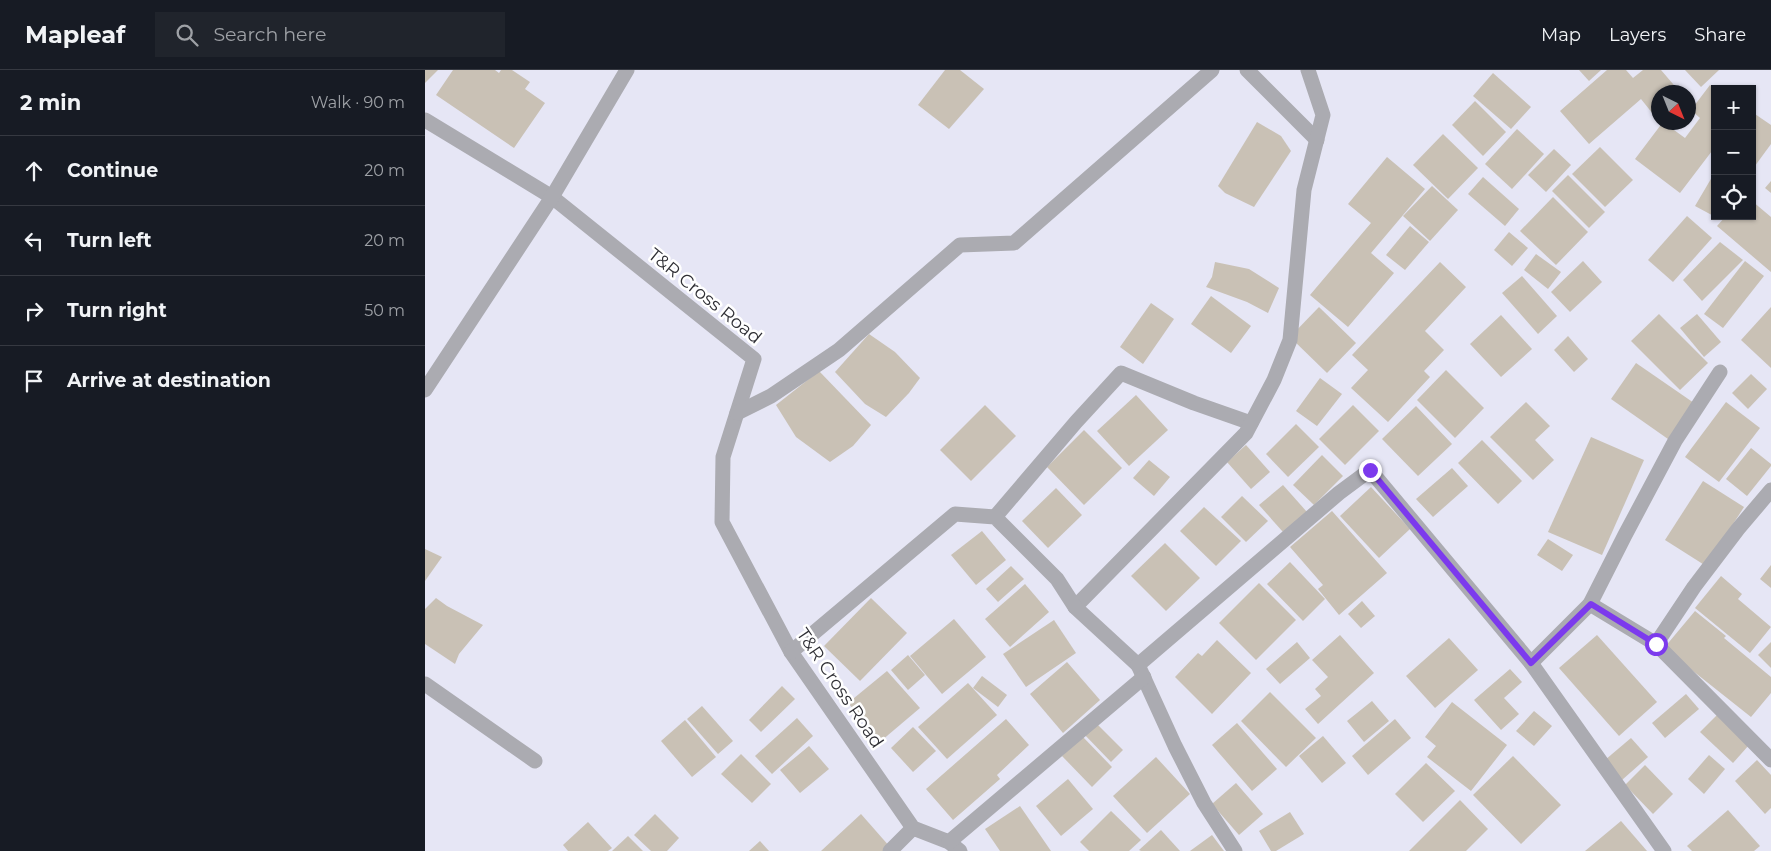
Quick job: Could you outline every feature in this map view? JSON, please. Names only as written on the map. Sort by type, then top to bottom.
[{"type":"street","points":[[425,390],[552,197],[627,70]]},
{"type":"street","points":[[737,413],[771,396],[839,350],[960,245],[1014,243],[1212,70]]},
{"type":"street","points":[[1247,70],[1317,140]]},
{"type":"street","points":[[1075,607],[1246,433],[1274,380],[1290,340],[1304,190],[1323,116],[1308,70]]},
{"type":"street","name":"T&R Cross Road","points":[[425,120],[552,197],[754,359],[723,457],[722,522],[791,652],[913,828]]},
{"type":"street","points":[[1531,663],[1591,604],[1675,441],[1720,372]]},
{"type":"street","points":[[995,518],[1076,422],[1121,373],[1194,403],[1251,423]]},
{"type":"street","points":[[890,851],[913,828],[955,846],[1141,671],[1339,493],[1370,470],[1531,663],[1664,851]]},
{"type":"street","points":[[1656,644],[1694,586],[1771,490]]},
{"type":"street","points":[[791,652],[955,514],[995,518],[1057,578],[1075,607],[1141,671],[1175,746],[1200,795],[1235,851]]},
{"type":"street","points":[[1591,604],[1656,644],[1771,760]]},
{"type":"street","points":[[425,684],[535,761]]},
{"type":"building","points":[[425,70],[438,70],[425,83]]},
{"type":"building","points":[[453,70],[495,70],[499,73],[501,70],[512,70],[530,82],[525,89],[545,103],[514,148],[436,95]]},
{"type":"building","points":[[945,70],[960,70],[984,89],[949,129],[918,105]]},
{"type":"building","points":[[1579,70],[1601,70],[1589,81]]},
{"type":"building","points":[[1607,70],[1626,70],[1633,78],[1643,70],[1661,70],[1674,85],[1651,85],[1651,112],[1641,99],[1589,144],[1560,111]]},
{"type":"building","points":[[1685,70],[1719,70],[1701,87]]},
{"type":"building","points":[[1493,73],[1531,107],[1511,129],[1473,96]]},
{"type":"building","points":[[1711,86],[1711,152],[1680,193],[1635,159],[1657,130],[1674,130],[1685,138],[1691,130],[1696,130],[1696,123],[1700,118],[1696,114],[1696,103]]},
{"type":"building","points":[[1475,101],[1506,132],[1483,156],[1452,125]]},
{"type":"building","points":[[1756,115],[1771,125],[1771,144],[1756,165]]},
{"type":"building","points":[[1257,122],[1281,136],[1291,151],[1254,207],[1225,193],[1218,186]]},
{"type":"building","points":[[1517,129],[1544,154],[1512,189],[1485,164]]},
{"type":"building","points":[[1443,134],[1478,168],[1448,199],[1413,165]]},
{"type":"building","points":[[1600,147],[1633,180],[1605,207],[1572,174]]},
{"type":"building","points":[[1554,149],[1571,165],[1546,192],[1528,175]]},
{"type":"building","points":[[1387,157],[1425,189],[1371,253],[1394,273],[1348,327],[1310,295],[1371,223],[1348,204]]},
{"type":"building","points":[[1568,175],[1605,212],[1589,228],[1552,191]]},
{"type":"building","points":[[1483,177],[1519,209],[1505,226],[1468,194]]},
{"type":"building","points":[[1711,179],[1711,215],[1695,206]]},
{"type":"building","points":[[1771,181],[1771,193],[1765,188]]},
{"type":"building","points":[[1432,186],[1458,210],[1430,241],[1403,216]]},
{"type":"building","points":[[1553,197],[1588,232],[1556,265],[1520,231]]},
{"type":"building","points":[[1756,204],[1771,217],[1771,272],[1717,226],[1722,220],[1756,220]]},
{"type":"building","points":[[1687,216],[1712,238],[1673,282],[1648,260]]},
{"type":"building","points":[[1410,226],[1429,242],[1405,270],[1386,255]]},
{"type":"building","points":[[1509,232],[1528,248],[1512,266],[1494,250]]},
{"type":"building","points":[[1720,242],[1743,260],[1702,301],[1683,280]]},
{"type":"building","points":[[1536,254],[1561,272],[1548,289],[1524,270]]},
{"type":"building","points":[[1583,261],[1602,282],[1570,312],[1551,292]]},
{"type":"building","points":[[1745,261],[1764,276],[1723,328],[1704,314]]},
{"type":"building","points":[[1215,262],[1249,269],[1279,288],[1268,313],[1247,302],[1206,287],[1212,277]]},
{"type":"building","points":[[1440,262],[1466,287],[1425,331],[1444,350],[1424,371],[1430,377],[1388,422],[1351,388],[1368,370],[1352,355]]},
{"type":"building","points":[[1522,276],[1557,316],[1538,334],[1502,293]]},
{"type":"building","points":[[1211,296],[1251,326],[1231,353],[1191,324]]},
{"type":"building","points":[[1151,303],[1174,319],[1143,364],[1120,347]]},
{"type":"building","points":[[1319,307],[1356,343],[1327,373],[1290,337]]},
{"type":"building","points":[[1771,307],[1771,368],[1741,340]]},
{"type":"building","points":[[1659,314],[1708,363],[1680,390],[1631,341]]},
{"type":"building","points":[[1697,314],[1721,342],[1704,357],[1680,328]]},
{"type":"building","points":[[1501,315],[1532,349],[1501,377],[1470,344]]},
{"type":"building","points":[[869,334],[895,352],[920,378],[909,393],[886,417],[865,404],[835,372]]},
{"type":"building","points":[[1568,336],[1588,359],[1574,372],[1554,350]]},
{"type":"building","points":[[1636,363],[1694,403],[1668,439],[1611,399]]},
{"type":"building","points":[[1446,370],[1484,408],[1455,438],[1417,400]]},
{"type":"building","points":[[819,371],[871,425],[853,446],[830,462],[796,437],[776,405]]},
{"type":"building","points":[[1751,374],[1767,389],[1748,409],[1732,393]]},
{"type":"building","points":[[1320,378],[1342,394],[1317,426],[1296,411]]},
{"type":"building","points":[[1136,395],[1168,430],[1129,466],[1097,431]]},
{"type":"building","points":[[1526,402],[1550,426],[1535,440],[1554,460],[1533,480],[1490,437]]},
{"type":"building","points":[[1726,402],[1760,428],[1719,482],[1685,457]]},
{"type":"building","points":[[985,405],[1016,436],[971,481],[940,450]]},
{"type":"building","points":[[1353,405],[1379,431],[1345,465],[1319,439]]},
{"type":"building","points":[[1416,406],[1452,444],[1418,476],[1382,439]]},
{"type":"building","points":[[1296,424],[1319,447],[1288,477],[1266,454]]},
{"type":"building","points":[[1084,430],[1122,468],[1084,505],[1047,467]]},
{"type":"building","points":[[1591,437],[1644,460],[1602,555],[1548,532]]},
{"type":"building","points":[[1482,440],[1522,481],[1498,504],[1458,463]]},
{"type":"building","points":[[1246,445],[1270,472],[1251,489],[1227,462]]},
{"type":"building","points":[[1751,448],[1771,466],[1747,496],[1726,479]]},
{"type":"building","points":[[1322,455],[1343,476],[1314,505],[1293,485]]},
{"type":"building","points":[[1149,460],[1170,477],[1154,496],[1133,478]]},
{"type":"building","points":[[1452,468],[1468,486],[1433,517],[1416,499]]},
{"type":"building","points":[[1703,481],[1744,507],[1706,566],[1665,540]]},
{"type":"building","points":[[1283,485],[1307,512],[1283,532],[1259,505]]},
{"type":"building","points":[[1371,487],[1410,529],[1379,558],[1340,516]]},
{"type":"building","points":[[1056,488],[1082,515],[1048,548],[1022,521]]},
{"type":"building","points":[[1242,496],[1268,521],[1246,542],[1221,517]]},
{"type":"building","points":[[1204,507],[1241,541],[1216,566],[1180,531]]},
{"type":"building","points":[[1332,511],[1387,573],[1339,615],[1318,589],[1323,585],[1290,547]]},
{"type":"building","points":[[982,531],[1006,560],[976,585],[951,555]]},
{"type":"building","points":[[1548,539],[1573,555],[1562,571],[1537,555]]},
{"type":"building","points":[[1165,543],[1200,578],[1166,611],[1131,576]]},
{"type":"building","points":[[425,549],[442,557],[425,581]]},
{"type":"building","points":[[1290,562],[1325,599],[1303,621],[1267,584]]},
{"type":"building","points":[[1771,565],[1771,588],[1760,579]]},
{"type":"building","points":[[1011,566],[1024,579],[998,602],[986,589]]},
{"type":"building","points":[[1721,576],[1742,594],[1738,599],[1771,627],[1750,653],[1695,608]]},
{"type":"building","points":[[1259,583],[1296,620],[1256,660],[1219,623]]},
{"type":"building","points":[[1025,584],[1049,612],[1010,647],[985,619]]},
{"type":"building","points":[[436,598],[483,625],[459,654],[455,664],[425,644],[425,609]]},
{"type":"building","points":[[871,598],[907,633],[860,681],[824,646]]},
{"type":"building","points":[[1362,601],[1375,616],[1361,628],[1348,614]]},
{"type":"building","points":[[1695,611],[1771,677],[1771,693],[1751,717],[1664,648]]},
{"type":"building","points":[[954,619],[986,657],[942,694],[910,656]]},
{"type":"building","points":[[1054,620],[1076,653],[1026,687],[1003,654]]},
{"type":"building","points":[[1340,635],[1374,673],[1318,724],[1305,709],[1321,696],[1315,689],[1328,677],[1312,660]]},
{"type":"building","points":[[1597,635],[1657,702],[1619,736],[1559,668]]},
{"type":"building","points":[[1449,638],[1478,670],[1435,708],[1406,676]]},
{"type":"building","points":[[1217,640],[1251,673],[1212,714],[1175,677],[1198,653],[1202,656]]},
{"type":"building","points":[[1297,642],[1310,658],[1280,684],[1266,669]]},
{"type":"building","points":[[1771,642],[1771,668],[1758,655]]},
{"type":"building","points":[[908,655],[925,675],[908,690],[891,670]]},
{"type":"building","points":[[1067,662],[1100,700],[1063,733],[1030,694]]},
{"type":"building","points":[[1510,669],[1522,682],[1504,698],[1519,714],[1501,730],[1474,700]]},
{"type":"building","points":[[887,671],[920,708],[881,741],[848,703]]},
{"type":"building","points":[[982,676],[1007,695],[998,707],[973,688]]},
{"type":"building","points":[[968,683],[997,715],[947,759],[918,727]]},
{"type":"building","points":[[782,686],[795,699],[761,732],[749,720]]},
{"type":"building","points":[[1270,692],[1316,738],[1286,767],[1241,721]]},
{"type":"building","points":[[1686,694],[1699,709],[1665,738],[1652,723]]},
{"type":"building","points":[[1372,701],[1389,721],[1364,742],[1347,721]]},
{"type":"building","points":[[1452,702],[1507,745],[1471,791],[1427,757],[1436,746],[1425,737]]},
{"type":"building","points":[[702,706],[733,741],[718,754],[687,719]]},
{"type":"building","points":[[1534,711],[1552,726],[1534,746],[1516,731]]},
{"type":"building","points":[[1717,715],[1749,745],[1733,763],[1700,732]]},
{"type":"building","points":[[797,718],[813,736],[772,774],[755,756]]},
{"type":"building","points":[[1006,719],[1029,745],[997,775],[1000,779],[953,820],[926,789]]},
{"type":"building","points":[[1395,719],[1411,738],[1368,775],[1352,756]]},
{"type":"building","points":[[685,720],[716,757],[692,777],[661,741]]},
{"type":"building","points":[[1094,721],[1123,750],[1111,762],[1082,732]]},
{"type":"building","points":[[1237,723],[1277,769],[1252,791],[1212,745]]},
{"type":"building","points":[[913,727],[936,751],[913,772],[891,748]]},
{"type":"building","points":[[1082,736],[1112,767],[1092,787],[1062,756]]},
{"type":"building","points":[[1323,736],[1346,763],[1322,783],[1299,756]]},
{"type":"building","points":[[1631,738],[1648,757],[1622,780],[1605,760]]},
{"type":"building","points":[[809,746],[829,769],[800,793],[780,770]]},
{"type":"building","points":[[741,754],[771,784],[752,803],[721,774]]},
{"type":"building","points":[[1709,755],[1725,769],[1704,794],[1688,779]]},
{"type":"building","points":[[1513,756],[1561,805],[1521,844],[1473,795]]},
{"type":"building","points":[[1156,757],[1190,794],[1147,833],[1113,796]]},
{"type":"building","points":[[1757,760],[1771,775],[1771,808],[1765,814],[1735,781]]},
{"type":"building","points":[[1426,763],[1455,791],[1423,822],[1395,794]]},
{"type":"building","points":[[1645,765],[1673,794],[1653,814],[1625,785]]},
{"type":"building","points":[[1068,779],[1093,809],[1061,836],[1036,806]]},
{"type":"building","points":[[1236,783],[1263,814],[1239,835],[1212,804]]},
{"type":"building","points":[[1460,800],[1488,829],[1466,851],[1409,851]]},
{"type":"building","points":[[1020,806],[1051,851],[1000,851],[985,829]]},
{"type":"building","points":[[1728,810],[1760,846],[1754,851],[1692,851],[1687,846]]},
{"type":"building","points":[[1111,811],[1141,840],[1129,851],[1089,851],[1080,842]]},
{"type":"building","points":[[1290,812],[1304,834],[1276,851],[1271,851],[1259,831]]},
{"type":"building","points":[[655,814],[679,838],[667,851],[651,851],[634,835]]},
{"type":"building","points":[[861,814],[890,847],[886,851],[821,851]]},
{"type":"building","points":[[1621,821],[1647,851],[1585,851]]},
{"type":"building","points":[[588,822],[612,848],[608,851],[568,851],[563,845]]},
{"type":"building","points":[[1161,830],[1180,851],[1139,850]]},
{"type":"building","points":[[1212,835],[1224,851],[1190,851]]},
{"type":"building","points":[[628,836],[643,851],[612,851]]},
{"type":"building","points":[[760,841],[769,851],[749,851]]},
{"type":"route","points":[[1370,470],[1531,663],[1591,604],[1656,644]]}]
